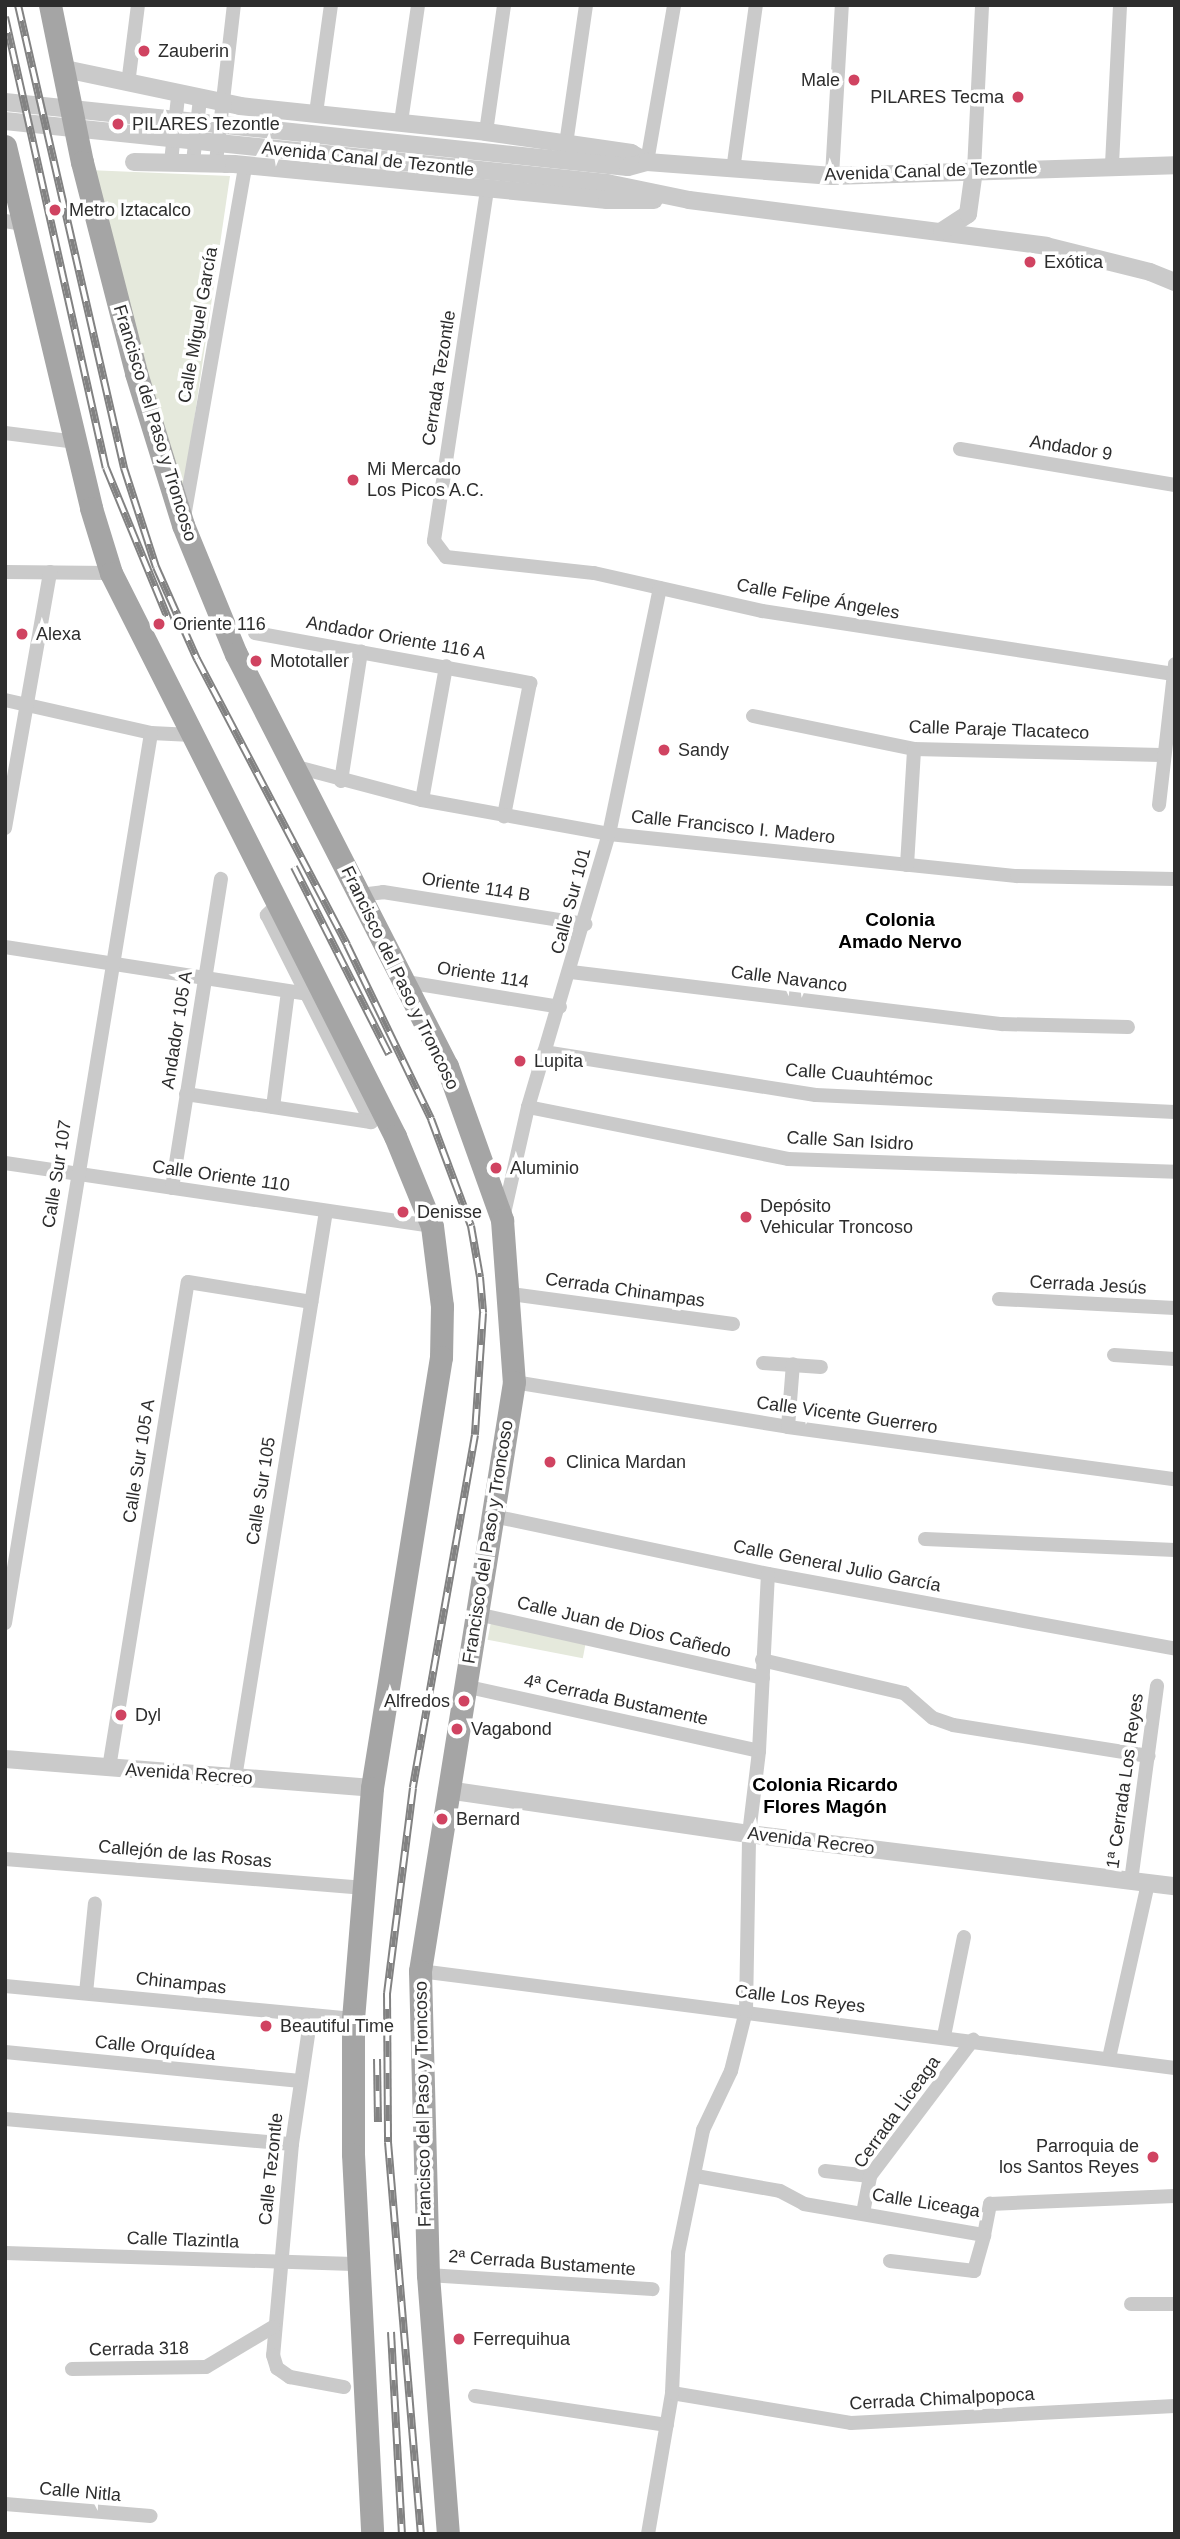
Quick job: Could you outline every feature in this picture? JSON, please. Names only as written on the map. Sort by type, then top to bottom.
[{"type":"main road","name":"Francisco del Paso y Troncoso","points":[[50,5],[82,162],[136,373],[183,525],[236,654],[360,895],[400,981],[446,1066],[502,1220],[511,1294],[514,1382],[420,1972],[428,2275],[448,2534]]},
{"type":"main road","points":[[5,146],[13,223],[111,573],[278,904],[348,1057],[432,1226],[442,1307],[441,1357],[372,1788],[362,1888],[354,2019],[353,2154],[372,2534]]},
{"type":"street","points":[[128,85],[138,5]]},
{"type":"street","name":"Calle Miguel García","points":[[231,166],[221,103],[234,5]]},
{"type":"street","points":[[316,113],[331,5]]},
{"type":"street","points":[[401,122],[418,5]]},
{"type":"street","points":[[486,132],[504,5]]},
{"type":"street","points":[[566,144],[586,5]]},
{"type":"street","points":[[646,162],[674,5]]},
{"type":"street","points":[[733,170],[756,5]]},
{"type":"street","points":[[832,176],[842,5]]},
{"type":"street","points":[[942,232],[968,214],[974,170],[982,5]]},
{"type":"street","points":[[1112,164],[1120,5]]},
{"type":"street","name":"Avenida Canal de Tezontle","points":[[65,69],[178,96],[221,103],[486,132],[631,153],[646,162]]},
{"type":"street","points":[[171,162],[178,96]]},
{"type":"street","points":[[193,162],[200,99]]},
{"type":"street","name":"Avenida Canal de Tezontle","points":[[5,102],[628,167],[646,162],[832,176],[1112,164],[1175,165]]},
{"type":"street","name":"Calle Miguel García","points":[[183,525],[240,106]]},
{"type":"street","name":"Avenida Canal de Tezontle","points":[[5,121],[607,183],[689,200],[1076,252],[1175,282]]},
{"type":"street","name":"Avenida Canal de Tezontle","points":[[134,162],[193,162],[607,200],[689,200]]},
{"type":"street","name":"Cerrada Tezontle","points":[[456,559],[437,550],[434,541],[487,190]]},
{"type":"street","points":[[5,433],[76,442]]},
{"type":"street","name":"Andador 9","points":[[960,449],[1175,485]]},
{"type":"street","name":"Calle Felipe Ángeles","points":[[456,559],[594,573],[762,611],[1174,671]]},
{"type":"street","points":[[5,572],[111,573]]},
{"type":"street","points":[[5,828],[50,572]]},
{"type":"street","name":"Calle Sur 101","points":[[502,1220],[527,1107],[571,972],[609,834],[660,588]]},
{"type":"street","name":"Andador Oriente 116 A","points":[[255,633],[530,682],[504,816]]},
{"type":"street","points":[[341,781],[361,652]]},
{"type":"street","points":[[422,800],[446,666]]},
{"type":"street","points":[[1159,805],[1161,755],[1174,671]]},
{"type":"street","points":[[5,701],[151,733],[191,735]]},
{"type":"street","name":"Calle Paraje Tlacateco","points":[[753,716],[914,749],[1161,755]]},
{"type":"street","name":"Calle Sur 107","points":[[5,1623],[76,1173],[151,733]]},
{"type":"street","points":[[907,865],[914,749]]},
{"type":"street","name":"Calle Francisco I. Madero","points":[[293,766],[341,781],[422,800],[609,834],[1029,877],[1175,879]]},
{"type":"street","name":"Andador 105 A","points":[[172,1188],[221,879]]},
{"type":"street","name":"Oriente 114 B","points":[[360,895],[383,892],[585,924]]},
{"type":"street","points":[[186,1094],[371,1122],[348,1057],[307,994],[267,915],[278,904]]},
{"type":"street","points":[[5,947],[307,994]]},
{"type":"street","name":"Calle Navanco","points":[[571,972],[1002,1024],[1128,1027]]},
{"type":"street","name":"Oriente 114","points":[[400,981],[560,1007]]},
{"type":"street","points":[[273,1107],[288,992]]},
{"type":"street","name":"Calle Cuauhtémoc","points":[[544,1052],[816,1095],[1175,1112]]},
{"type":"street","name":"Calle San Isidro","points":[[527,1107],[788,1159],[1175,1172]]},
{"type":"street","name":"Calle Oriente 110","points":[[5,1163],[432,1226]]},
{"type":"street","name":"Calle Sur 105","points":[[235,1778],[326,1210]]},
{"type":"street","name":"Calle Sur 105 A","points":[[109,1768],[188,1282],[311,1302]]},
{"type":"street","name":"Cerrada Chinampas","points":[[511,1294],[733,1324]]},
{"type":"street","name":"Cerrada Jesús","points":[[999,1299],[1175,1308]]},
{"type":"street","points":[[1114,1355],[1175,1359]]},
{"type":"street","points":[[763,1363],[821,1367]]},
{"type":"street","points":[[788,1427],[793,1364]]},
{"type":"street","name":"Calle Vicente Guerrero","points":[[514,1382],[788,1427],[1175,1479]]},
{"type":"street","name":"Calle General Julio García","points":[[493,1516],[768,1574],[1175,1649]]},
{"type":"street","points":[[925,1539],[1175,1549]]},
{"type":"street","points":[[648,2534],[671,2393],[674,2287],[703,2130],[731,2071],[746,2011],[749,1834],[759,1751],[768,1574]]},
{"type":"street","name":"Calle Juan de Dios Cañedo","points":[[477,1614],[763,1678]]},
{"type":"street","points":[[762,1660],[904,1693],[933,1718],[953,1725],[1149,1756]]},
{"type":"street","name":"4ª Cerrada Bustamente","points":[[464,1686],[759,1751]]},
{"type":"street","name":"1ª Cerrada Los Reyes","points":[[1109,2058],[1140,1882],[1157,1686]]},
{"type":"street","name":"Avenida Recreo","points":[[5,1759],[372,1788]]},
{"type":"street","name":"Avenida Recreo","points":[[447,1790],[749,1834],[1175,1886]]},
{"type":"street","name":"Callejón de las Rosas","points":[[5,1858],[362,1888]]},
{"type":"street","points":[[86,1993],[95,1903]]},
{"type":"street","points":[[944,2036],[964,1937]]},
{"type":"street","name":"Calle Los Reyes","points":[[420,1972],[944,2036],[1175,2068]]},
{"type":"street","name":"Chinampas","points":[[5,1986],[354,2019]]},
{"type":"street","name":"Calle Tezontle","points":[[311,2015],[292,2144],[274,2327],[277,2368],[304,2382],[344,2387]]},
{"type":"street","name":"Cerrada Liceaga","points":[[863,2213],[870,2176],[973,2040]]},
{"type":"street","name":"Calle Orquídea","points":[[5,2052],[301,2081]]},
{"type":"street","points":[[5,2119],[292,2144]]},
{"type":"street","points":[[825,2171],[870,2176]]},
{"type":"street","name":"Calle Liceaga","points":[[696,2176],[780,2191],[804,2204],[984,2235],[990,2204],[1175,2196]]},
{"type":"street","points":[[890,2261],[974,2272],[984,2235]]},
{"type":"street","name":"Calle Tlazintla","points":[[5,2253],[360,2264]]},
{"type":"street","name":"2ª Cerrada Bustamente","points":[[428,2275],[653,2289]]},
{"type":"street","points":[[1131,2304],[1175,2304]]},
{"type":"street","name":"Cerrada 318","points":[[72,2369],[206,2367],[274,2327]]},
{"type":"street","name":"Cerrada Chimalpopoca","points":[[671,2393],[851,2423],[1175,2406]]},
{"type":"street","points":[[475,2396],[667,2426]]},
{"type":"street","name":"Calle Nitla","points":[[5,2504],[151,2516]]},
{"type":"shaded area","points":[[88,170],[230,176],[181,509]]},
{"type":"shaded area","points":[[491,1622],[586,1641],[583,1658],[488,1640]]},
{"type":"railway","points":[[18,5],[124,468],[156,567],[197,659],[347,945],[431,1119],[471,1226],[480,1277],[483,1313],[475,1435],[413,1788],[387,1993],[388,2142],[421,2534]]},
{"type":"railway","points":[[5,17],[106,468],[170,623]]},
{"type":"railway","points":[[294,867],[389,1054]]},
{"type":"railway","points":[[377,2059],[378,2122]]},
{"type":"railway","points":[[391,2332],[402,2534]]},
{"type":"place","name":"Zauberin","points":[[144,51]]},
{"type":"place","name":"Male","points":[[854,80]]},
{"type":"place","name":"PILARES Tecma","points":[[1018,97]]},
{"type":"place","name":"PILARES Tezontle","points":[[118,124]]},
{"type":"place","name":"Metro Iztacalco","points":[[55,210]]},
{"type":"place","name":"Exótica","points":[[1030,262]]},
{"type":"place","name":"Mi Mercado Los Picos A.C.","points":[[353,480]]},
{"type":"place","name":"Oriente 116","points":[[159,624]]},
{"type":"place","name":"Alexa","points":[[22,634]]},
{"type":"place","name":"Mototaller","points":[[256,661]]},
{"type":"place","name":"Sandy","points":[[664,750]]},
{"type":"place","name":"Lupita","points":[[520,1061]]},
{"type":"place","name":"Aluminio","points":[[496,1168]]},
{"type":"place","name":"Denisse","points":[[403,1212]]},
{"type":"place","name":"Depósito Vehicular Troncoso","points":[[746,1217]]},
{"type":"place","name":"Clinica Mardan","points":[[550,1462]]},
{"type":"place","name":"Alfredos","points":[[464,1701]]},
{"type":"place","name":"Dyl","points":[[121,1715]]},
{"type":"place","name":"Vagabond","points":[[457,1729]]},
{"type":"place","name":"Bernard","points":[[442,1819]]},
{"type":"place","name":"Beautiful Time","points":[[266,2026]]},
{"type":"place","name":"Parroquia de los Santos Reyes","points":[[1153,2157]]},
{"type":"place","name":"Ferrequihua","points":[[459,2339]]},
{"type":"district","name":"Colonia Amado Nervo","points":[[900,931]]},
{"type":"district","name":"Colonia Ricardo Flores Magón","points":[[825,1796]]}]
